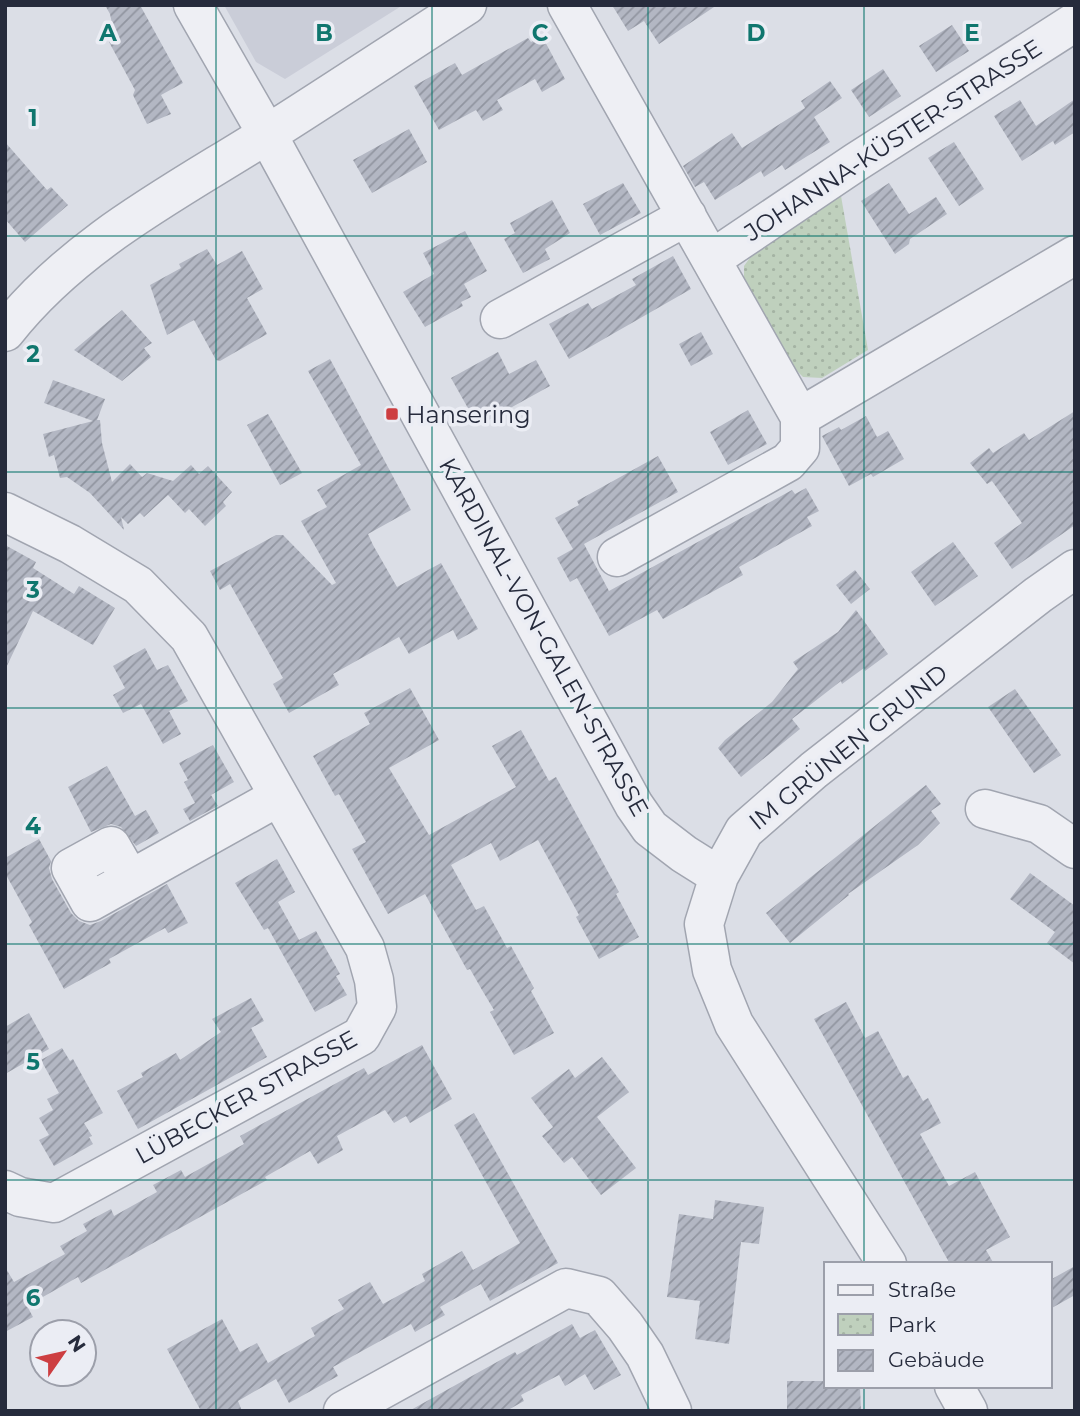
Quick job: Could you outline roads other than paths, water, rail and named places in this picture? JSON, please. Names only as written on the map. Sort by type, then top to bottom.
[{"type":"street","name":"KARDINAL-VON-GALEN-STRASSE","points":[[193,5],[267,134],[635,805],[650,828],[719,876]]},
{"type":"street","points":[[9,320],[69,264],[130,218],[267,134],[467,5]]},
{"type":"street","points":[[568,5],[800,417],[800,447],[788,462],[617,557]]},
{"type":"street","name":"JOHANNA-KÜSTER-STRASSE","points":[[712,259],[856,162],[1075,22]]},
{"type":"street","points":[[500,319],[687,216]]},
{"type":"street","points":[[800,417],[1075,255]]},
{"type":"street","name":"LÜBECKER STRASSE","points":[[5,512],[70,544],[138,585],[189,637],[365,948],[374,980],[377,1007],[361,1036],[54,1203],[20,1197],[5,1189]]},
{"type":"street","name":"IM GRÜNEN GRUND","points":[[886,1262],[734,1024],[712,970],[704,924],[719,876],[744,831],[814,770],[1075,569]]},
{"type":"street","points":[[130,879],[278,797]]},
{"type":"street","points":[[985,809],[1039,824],[1075,849]]},
{"type":"street","points":[[343,1411],[566,1288],[599,1296],[625,1326],[645,1355],[672,1411]]},
{"type":"street","points":[[955,1388],[968,1411]]},
{"type":"place","name":"Hansering","points":[[392,414]]}]
